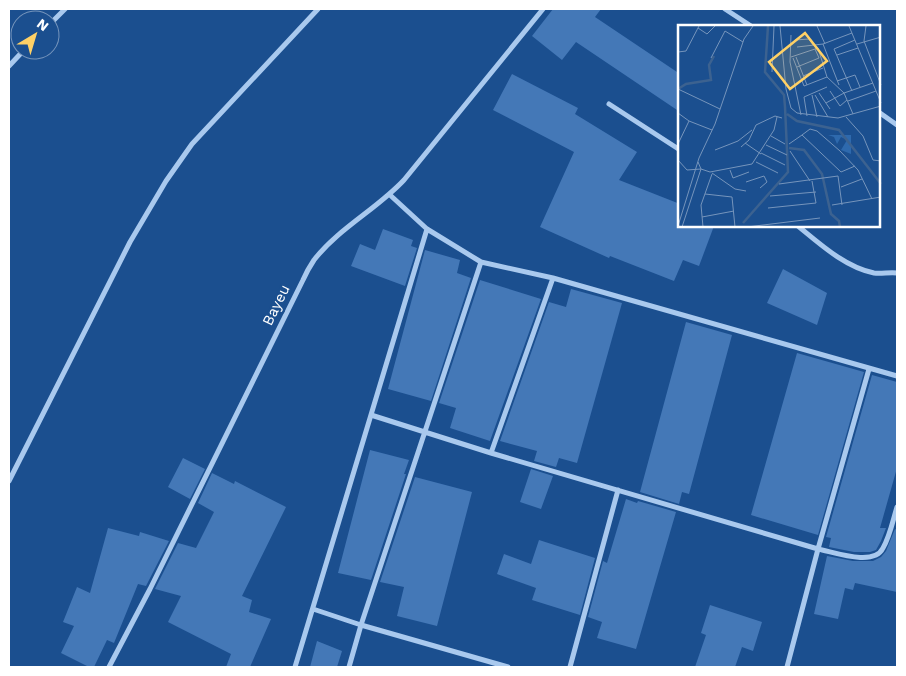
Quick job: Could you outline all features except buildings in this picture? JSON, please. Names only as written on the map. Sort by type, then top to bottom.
[{"type":"street","points":[[9,481],[130,242],[166,181],[192,144],[318,9]]},
{"type":"street","name":"Bayeu","points":[[109,667],[314,260],[334,239],[390,195],[543,9]]},
{"type":"street","points":[[725,9],[749,25]]},
{"type":"street","points":[[610,104],[678,149]]},
{"type":"street","points":[[881,114],[897,125]]},
{"type":"street","points":[[390,195],[427,229],[481,262],[553,278],[897,376]]},
{"type":"street","points":[[800,228],[832,254],[858,267],[875,273],[896,272],[897,264]]},
{"type":"street","points":[[295,667],[427,229]]},
{"type":"street","points":[[349,667],[423,432],[481,262]]},
{"type":"street","points":[[491,453],[553,278]]},
{"type":"street","points":[[787,667],[818,548],[869,369]]},
{"type":"street","points":[[371,415],[491,453],[818,548],[860,558],[875,556],[883,550],[897,507]]},
{"type":"street","points":[[570,667],[618,490]]},
{"type":"street","points":[[313,609],[361,625],[508,667]]}]
